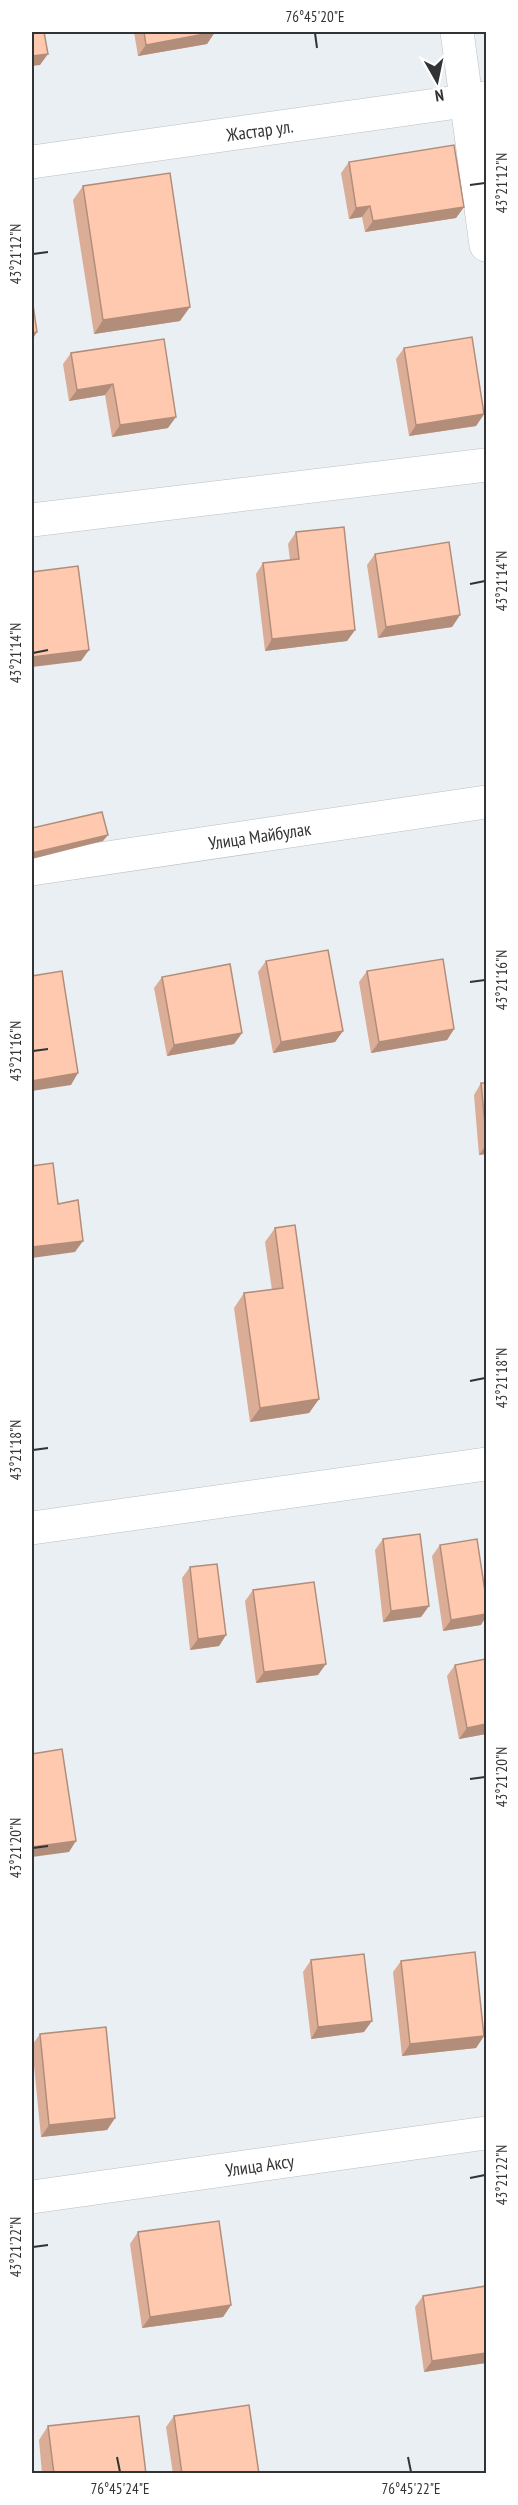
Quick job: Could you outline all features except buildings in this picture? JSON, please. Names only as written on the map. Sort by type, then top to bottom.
[{"type":"street","points":[[457,32],[476,100],[486,244]]},
{"type":"street","name":"Жастар ул.","points":[[32,162],[476,100]]},
{"type":"street","points":[[32,520],[486,465]]},
{"type":"street","name":"Улица Майбулак","points":[[32,870],[486,802]]},
{"type":"street","points":[[32,1528],[486,1464]]},
{"type":"street","name":"Улица Аксу","points":[[32,2197],[486,2133]]}]
